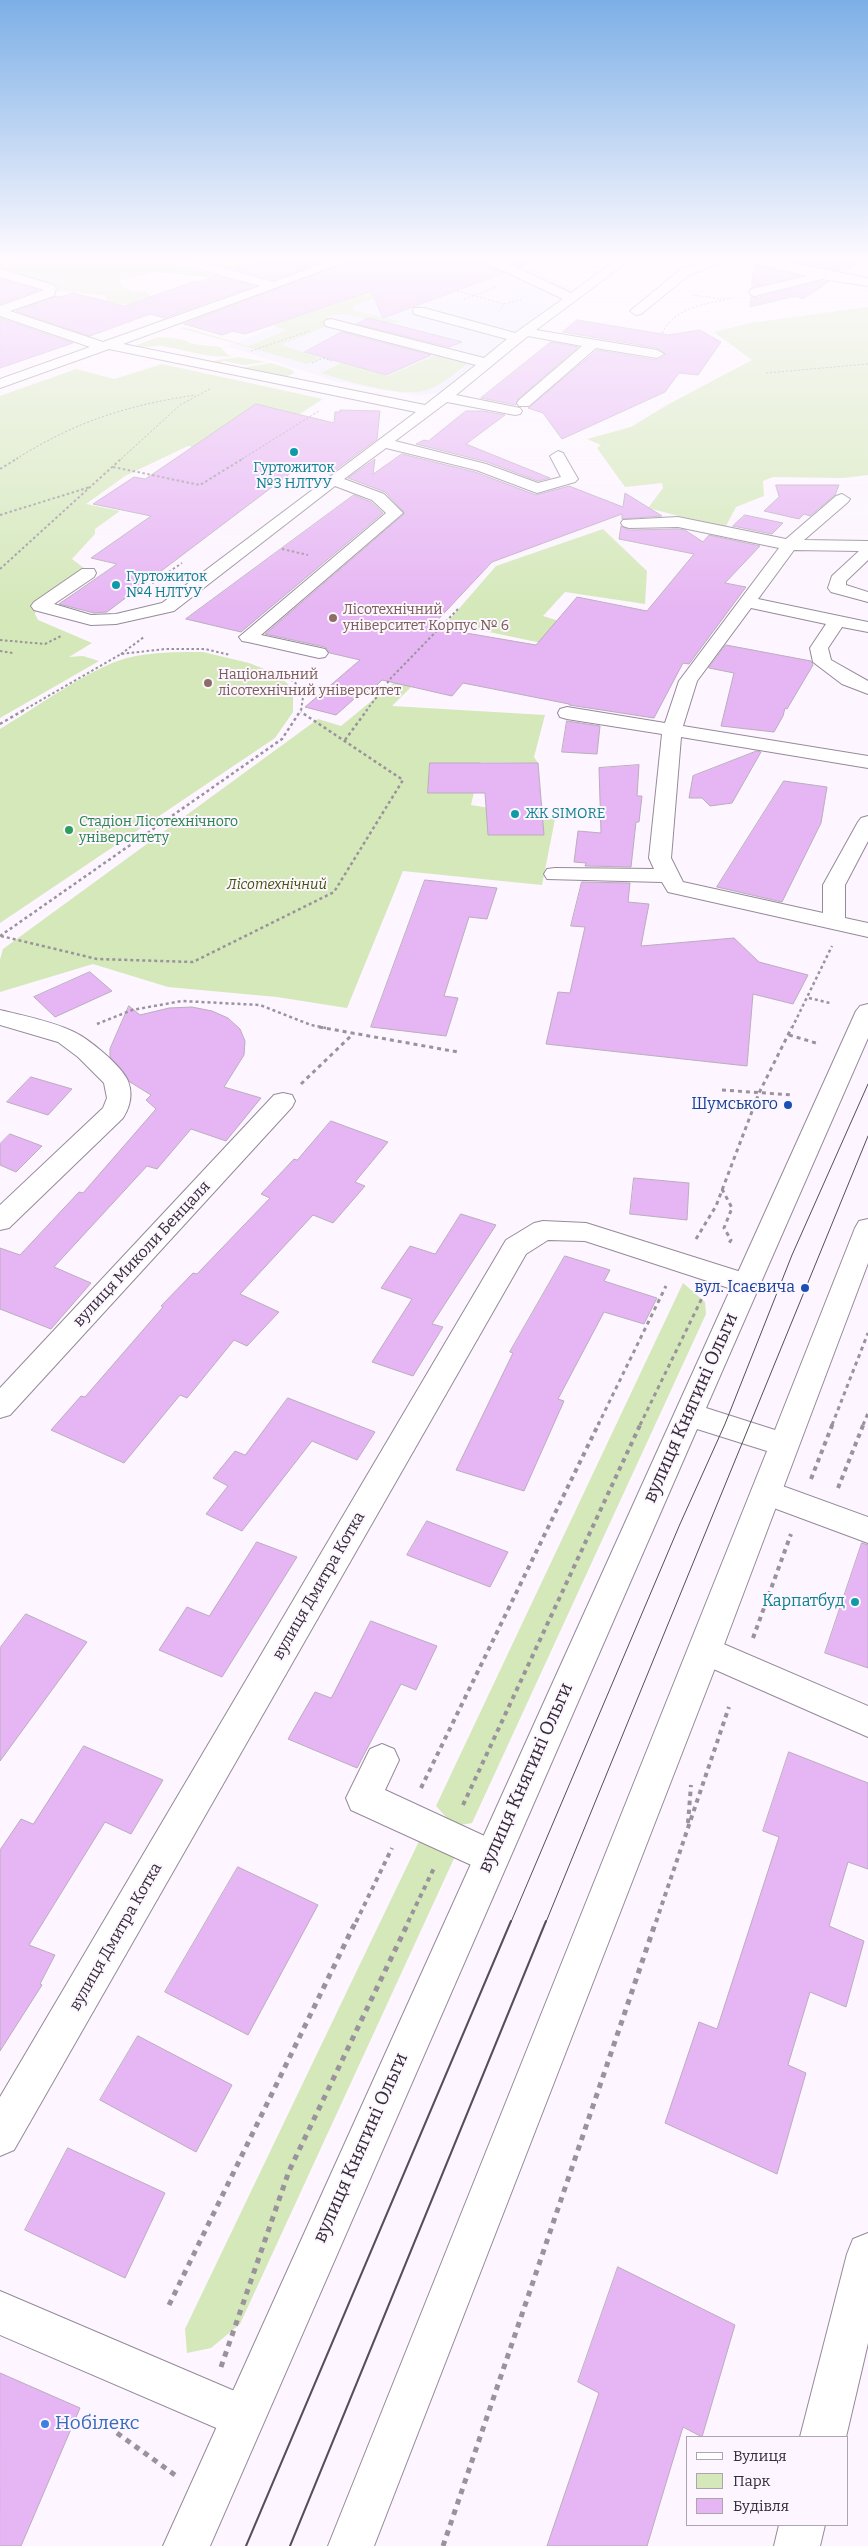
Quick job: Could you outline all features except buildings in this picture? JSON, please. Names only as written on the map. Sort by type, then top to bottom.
[{"type":"street","points":[[0,384],[23,376]]},
{"type":"street","points":[[254,376],[305,386],[323,381],[437,403],[519,407],[555,376]]},
{"type":"street","points":[[88,573],[40,606],[92,620],[116,619],[168,607],[470,376]]},
{"type":"street","points":[[384,443],[481,467],[537,488],[570,479],[558,456]]},
{"type":"street","points":[[396,460],[408,449]]},
{"type":"street","points":[[319,654],[248,638],[395,513],[378,497],[332,480]]},
{"type":"street","points":[[529,498],[567,493]]},
{"type":"street","points":[[842,499],[789,545],[688,681],[672,730],[662,818],[660,858],[668,876],[676,887],[834,933],[868,930]]},
{"type":"street","points":[[629,523],[678,522],[789,545],[868,546]]},
{"type":"street","points":[[868,551],[838,580],[837,588],[868,597]]},
{"type":"street","points":[[748,602],[868,627]]},
{"type":"street","points":[[837,620],[819,648],[822,662],[849,680],[868,688]]},
{"type":"street","points":[[567,713],[868,762]]},
{"type":"street","points":[[834,933],[834,885],[868,822]]},
{"type":"street","points":[[556,874],[668,876]]},
{"type":"street","name":"вулиця Княгині Ольги","points":[[186,2546],[868,1011]]},
{"type":"street","points":[[0,1018],[66,1037],[101,1064],[116,1082],[119,1098],[114,1112],[0,1220]]},
{"type":"street","name":"вулиця Миколи Бенцаля","points":[[0,1407],[283,1102]]},
{"type":"street","points":[[351,2546],[705,1650],[868,1228]]},
{"type":"street","name":"вулиця Дмитра Котка","points":[[0,2136],[516,1247],[544,1230],[586,1232],[747,1284]]},
{"type":"street","points":[[688,1414],[784,1445]]},
{"type":"street","points":[[766,1492],[868,1530]]},
{"type":"street","points":[[705,1650],[868,1722]]},
{"type":"street","points":[[382,1760],[364,1798],[491,1857]]},
{"type":"street","points":[[823,2436],[868,2254]]},
{"type":"street","points":[[0,2313],[242,2417]]},
{"type":"street","points":[[797,2546],[802,2526]]},
{"type":"path","points":[[0,569],[180,405],[214,387]]},
{"type":"path","points":[[0,469],[35,446],[85,422],[161,400],[199,395]]},
{"type":"path","points":[[113,467],[200,485],[319,411]]},
{"type":"path","points":[[0,515],[93,486]]},
{"type":"path","points":[[252,542],[338,562]]},
{"type":"path","points":[[345,740],[391,678],[459,608]]},
{"type":"path","points":[[0,640],[45,644]]},
{"type":"path","points":[[0,724],[120,654],[165,649],[205,649],[233,655]]},
{"type":"path","points":[[0,651],[13,653]]},
{"type":"path","points":[[277,669],[284,672],[304,690],[301,712],[282,739],[0,936],[97,959],[193,962],[334,892],[403,780],[301,712]]},
{"type":"path","points":[[692,1245],[702,1232],[722,1189],[759,1093],[809,998],[834,933]]},
{"type":"path","points":[[809,998],[830,1003]]},
{"type":"path","points":[[132,1010],[182,1001],[260,1006],[311,1025],[458,1052]]},
{"type":"path","points":[[283,1102],[354,1033]]},
{"type":"path","points":[[789,1035],[816,1043]]},
{"type":"path","points":[[722,1090],[793,1095]]},
{"type":"path","points":[[722,1189],[732,1208],[724,1228],[731,1240],[727,1247]]},
{"type":"path","points":[[810,1481],[868,1333]]},
{"type":"path","points":[[828,1514],[868,1413]]},
{"type":"path","points":[[753,1639],[793,1529]]},
{"type":"path","points":[[443,2546],[729,1707]]},
{"type":"path","points":[[117,2433],[182,2480]]},
{"type":"shaded area","points":[[318,376],[463,376],[442,392],[418,396],[334,381]]},
{"type":"green space","points":[[57,376],[102,376],[114,379],[124,376],[216,376],[323,399],[235,456],[188,446],[125,476],[86,504],[120,511],[95,529],[95,534],[72,559],[84,568],[38,601],[35,614],[38,620],[92,643],[69,657],[83,656],[99,661],[0,718],[0,396]]},
{"type":"green space","points":[[270,376],[288,376],[282,378]]},
{"type":"green space","points":[[331,376],[452,376],[427,390],[403,392],[374,388]]},
{"type":"green space","points":[[722,376],[868,376],[868,475],[843,478],[773,477],[763,481],[764,496],[736,507],[725,528],[648,508],[663,488],[662,483],[625,487],[597,448],[601,445],[587,439],[631,427],[667,405]]},
{"type":"green space","name":"Лісотехнічний","points":[[603,529],[647,571],[645,604],[565,592],[543,616],[627,642],[613,658],[470,628],[392,706],[545,715],[534,757],[538,763],[481,762],[471,805],[555,819],[542,885],[403,871],[347,1008],[277,997],[168,987],[93,964],[0,992],[0,960],[3,949],[318,719],[341,726],[397,680],[496,566]]},
{"type":"green space","name":"Стадіон Лісотехнічного університету","points":[[203,652],[249,663],[277,674],[293,689],[293,712],[275,738],[0,923],[0,729],[62,690],[112,663],[145,655]]},
{"type":"green space","points":[[683,1283],[705,1302],[706,1314],[472,1823],[454,1826],[436,1806]]},
{"type":"green space","points":[[421,1837],[457,1852],[240,2324],[211,2348],[187,2353],[185,2329]]},
{"type":"tram line","points":[[511,1922],[680,1524],[725,1424],[792,1255],[868,1084]]},
{"type":"tram line","points":[[546,1922],[868,1136]]},
{"type":"tram line","points":[[246,2546],[511,1921]]},
{"type":"tram line","points":[[290,2546],[546,1921]]},
{"type":"place","name":"Гуртожиток №3 НЛТУУ","points":[[294,452]]},
{"type":"place","name":"Гуртожиток №4 НЛТУУ","points":[[116,585]]},
{"type":"place","name":"Лісотехнічний університет Корпус № 6","points":[[333,618]]},
{"type":"place","name":"Національний лісотехнічний університет","points":[[208,683]]},
{"type":"place","name":"ЖК SIMORE","points":[[515,814]]},
{"type":"place","name":"Стадіон Лісотехнічного університету","points":[[69,830]]},
{"type":"place","name":"Шумського","points":[[788,1105]]},
{"type":"place","name":"вул. Ісаєвича","points":[[805,1288]]},
{"type":"place","name":"Карпатбуд","points":[[855,1602]]},
{"type":"place","name":"Нобілекс","points":[[45,2424]]}]
